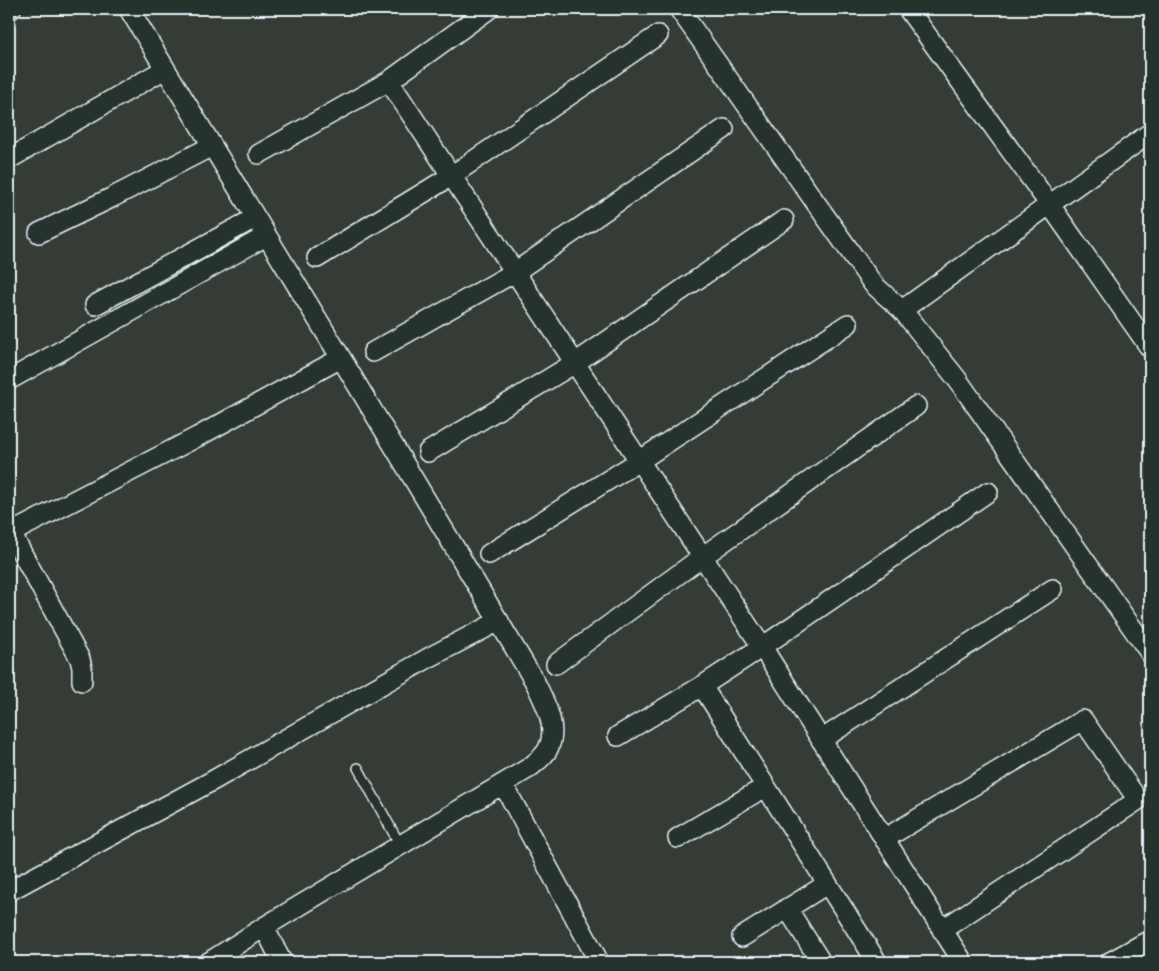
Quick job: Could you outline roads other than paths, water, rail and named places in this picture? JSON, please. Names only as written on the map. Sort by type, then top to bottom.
[{"type":"street","points":[[129,9],[535,682],[548,709],[552,731],[548,749],[540,760],[208,962]]},
{"type":"street","points":[[259,154],[389,81],[489,9]]},
{"type":"street","points":[[679,9],[873,284],[902,310],[957,380],[1150,653]]},
{"type":"street","points":[[908,9],[1148,342]]},
{"type":"street","points":[[317,258],[452,176],[658,35]]},
{"type":"street","points":[[9,159],[166,69]]},
{"type":"street","points":[[389,81],[762,647],[963,962]]},
{"type":"street","points":[[373,352],[515,272],[724,129]]},
{"type":"street","points":[[902,310],[1150,133]]},
{"type":"street","points":[[39,233],[212,146]]},
{"type":"street","points":[[95,305],[255,218]]},
{"type":"street","points":[[428,452],[575,363],[784,220]]},
{"type":"street","points":[[9,380],[266,236]]},
{"type":"street","points":[[489,554],[848,324]]},
{"type":"street","points":[[82,681],[80,659],[10,534],[197,437],[341,358]]},
{"type":"street","points":[[556,664],[702,557],[916,406]]},
{"type":"street","points":[[618,736],[702,686],[762,647],[988,492]]},
{"type":"street","points":[[821,740],[1053,589]]},
{"type":"street","points":[[9,891],[212,781],[422,661],[499,621]]},
{"type":"street","points":[[702,686],[877,962]]},
{"type":"street","points":[[884,839],[1082,720],[1138,800],[942,930]]},
{"type":"street","points":[[503,784],[599,962]]},
{"type":"street","points":[[678,838],[765,787]]},
{"type":"street","points":[[742,937],[827,884]]},
{"type":"street","points":[[787,908],[821,962]]},
{"type":"street","points":[[264,927],[282,962]]},
{"type":"street","points":[[1110,962],[1150,940]]},
{"type":"lane","points":[[358,768],[400,845]]}]
